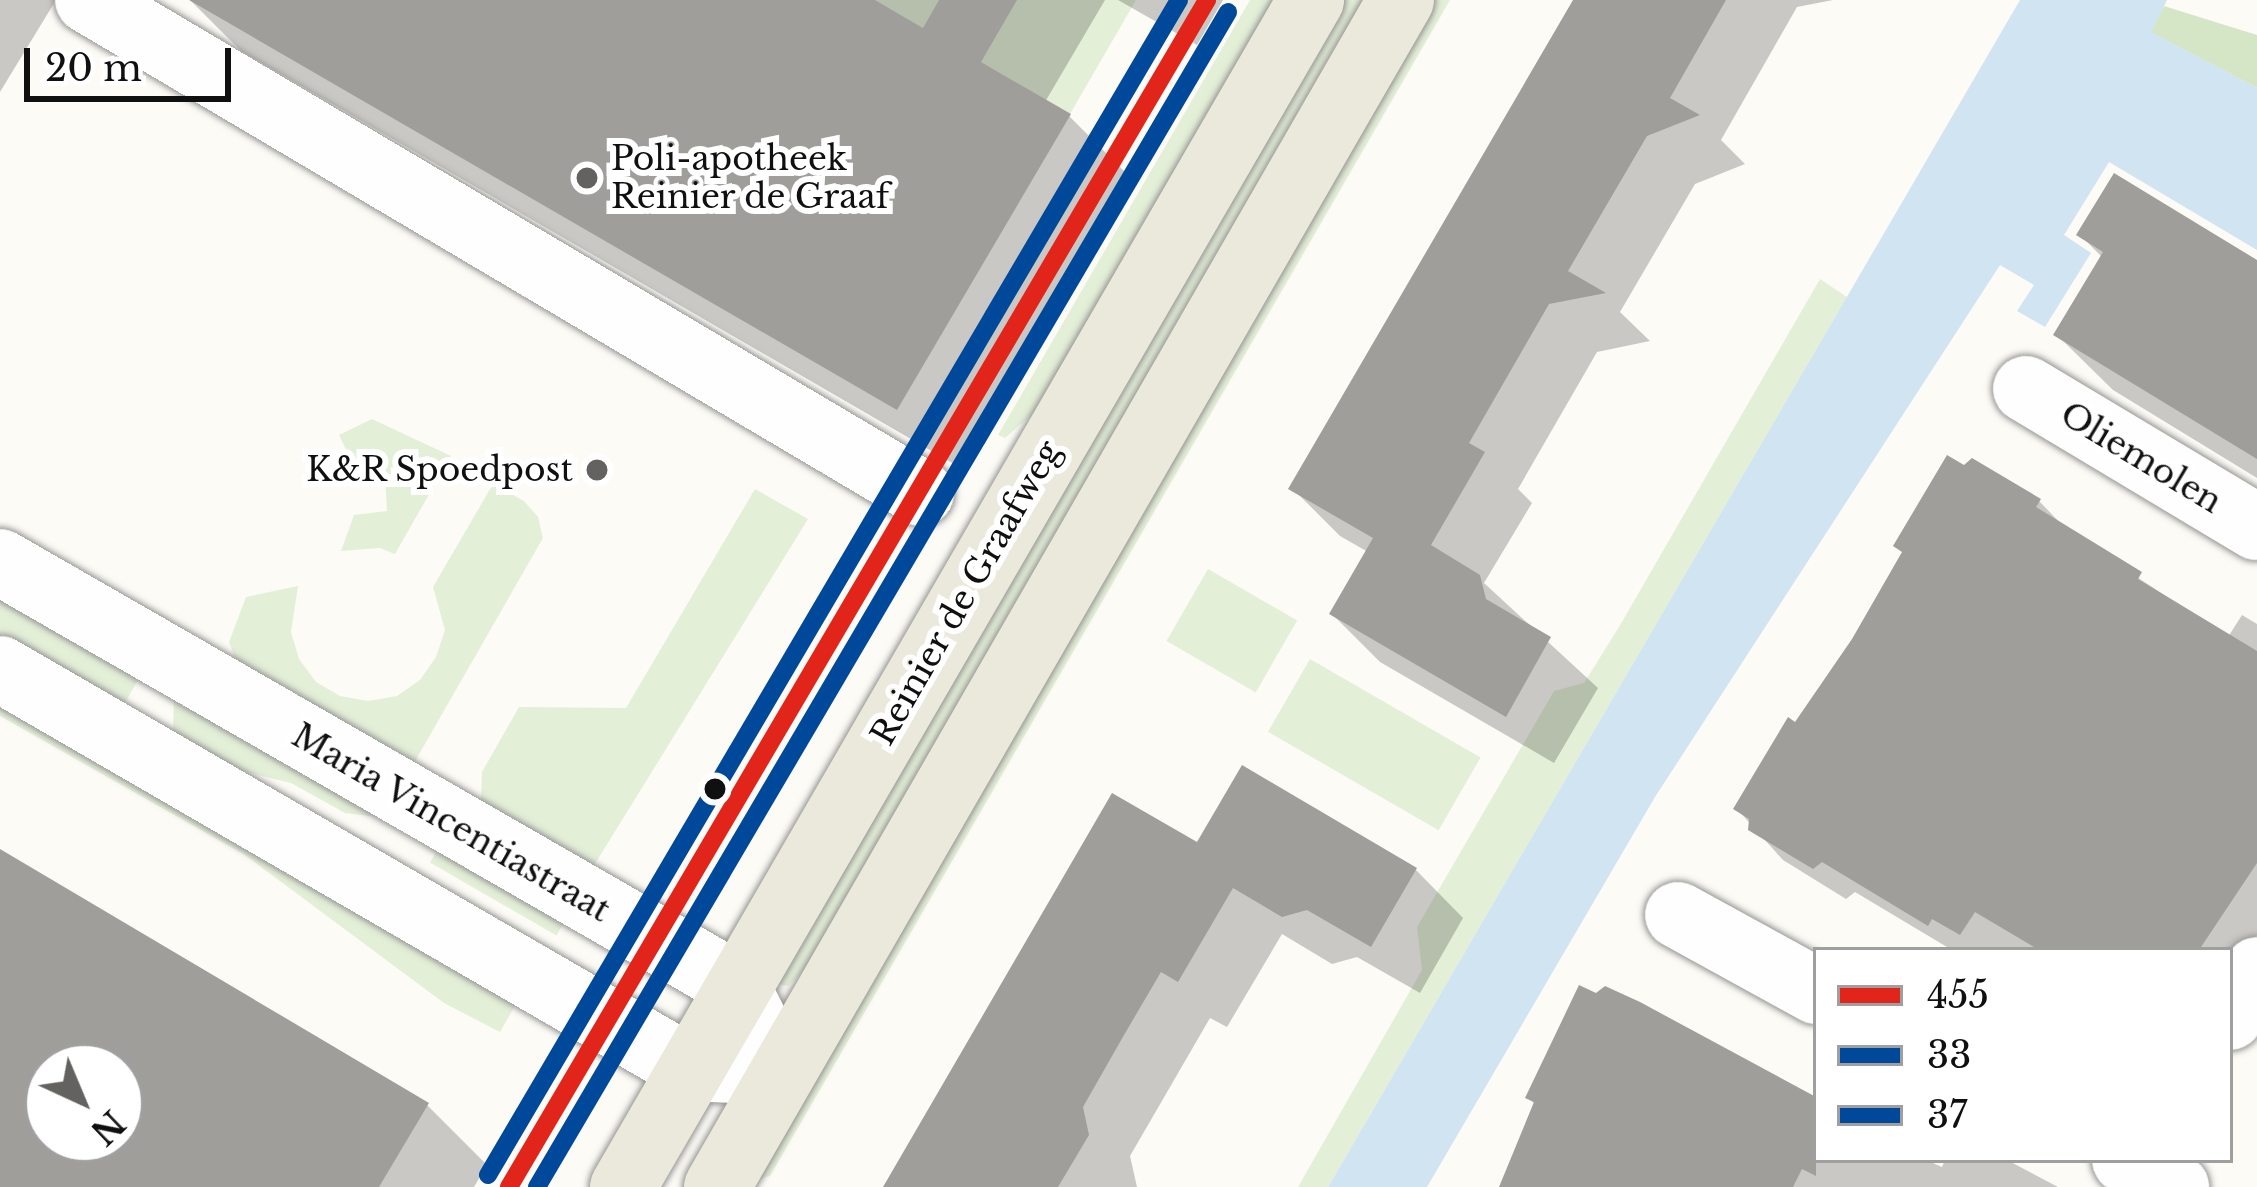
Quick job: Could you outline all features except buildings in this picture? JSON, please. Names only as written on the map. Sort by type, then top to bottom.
[{"type":"main road","name":"Reinier de Graafweg","points":[[623,1187],[1310,0]]},
{"type":"main road","points":[[717,1187],[1401,0]]},
{"type":"street","points":[[88,0],[921,493]]},
{"type":"street","name":"Oliemolen","points":[[2026,389],[2257,527]]},
{"type":"street","name":"Maria Vincentiastraat","points":[[0,562],[736,985]]},
{"type":"street","points":[[0,669],[689,1068],[780,1072],[736,985]]},
{"type":"street","points":[[1678,915],[1813,989]]},
{"type":"street","points":[[2233,1011],[2257,970]]},
{"type":"green space","points":[[875,0],[1136,0],[1070,114]]},
{"type":"green space","points":[[1250,0],[1288,0],[1053,396],[1005,438],[998,435]]},
{"type":"green space","points":[[1325,0],[1382,0],[813,961],[788,986],[778,984]]},
{"type":"green space","points":[[1420,0],[1450,0],[770,1176],[756,1180]]},
{"type":"green space","points":[[2164,6],[2257,35],[2257,88],[2150,32]]},
{"type":"green space","points":[[1820,279],[1847,297],[1328,1187],[1298,1187],[1422,970],[1417,927],[1554,691],[1584,683],[1619,627]]},
{"type":"green space","points":[[372,419],[451,456],[395,554],[380,548],[341,551],[354,515],[387,511],[384,459],[351,460],[339,435]]},
{"type":"green space","points":[[493,484],[524,501],[538,517],[543,538],[410,770],[236,660],[229,642],[246,597],[298,586],[291,632],[299,659],[316,682],[340,696],[368,701],[397,696],[420,680],[436,657],[445,630],[433,587]]},
{"type":"green space","points":[[755,489],[808,519],[585,880],[481,801],[482,772],[519,707],[626,708]]},
{"type":"green space","points":[[1208,569],[1297,620],[1256,692],[1166,641]]},
{"type":"green space","points":[[0,584],[145,667],[120,712],[0,643]]},
{"type":"green space","points":[[1310,659],[1481,758],[1439,830],[1268,732]]},
{"type":"green space","points":[[0,685],[524,990],[500,1032],[444,1003],[245,855],[0,716]]},
{"type":"green space","points":[[174,698],[377,817],[345,813],[291,783],[238,770],[173,731]]},
{"type":"green space","points":[[443,840],[569,913],[556,936],[430,863]]},
{"type":"water","points":[[2020,0],[2167,0],[2151,32],[2257,88],[2257,250],[2109,162],[2064,235],[2091,253],[2045,327],[2017,311],[2034,285],[2000,265],[1655,797],[1427,1187],[1328,1187]]},
{"type":"transit line","name":"37","points":[[488,1175],[1179,0]]},
{"type":"transit line","name":"455","points":[[509,1187],[1207,0]]},
{"type":"transit line","name":"33","points":[[537,1187],[1228,12]]},
{"type":"place","name":"Poli-apotheek Reinier de Graaf","points":[[587,178]]},
{"type":"place","name":"K&R Spoedpost","points":[[597,470]]}]
